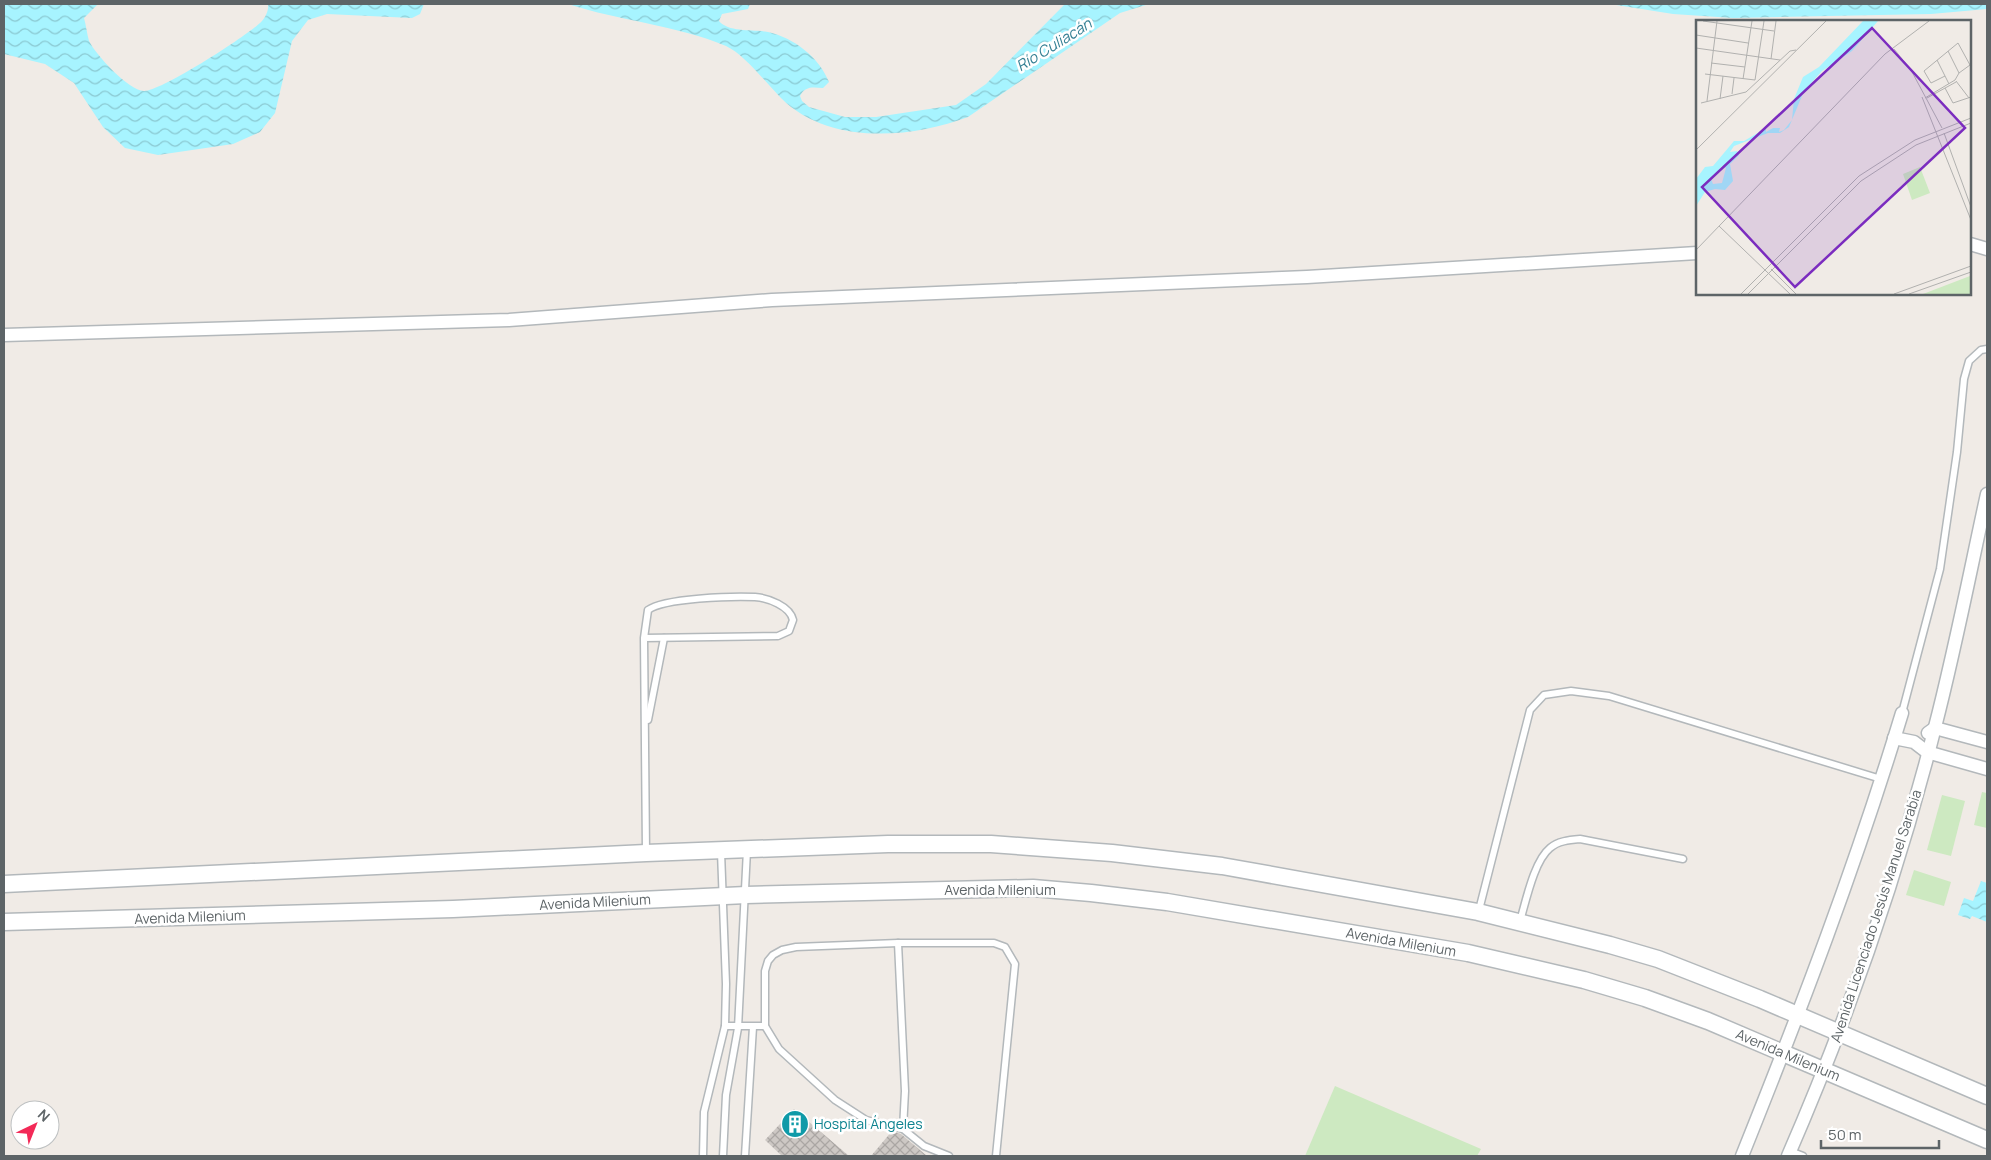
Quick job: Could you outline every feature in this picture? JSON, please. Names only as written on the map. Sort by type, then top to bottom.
[{"type":"street","points":[[1971,244],[1987,249]]},
{"type":"street","points":[[4,334],[509,320],[772,300],[1219,282],[1696,253]]},
{"type":"street","name":"Avenida Licenciado Jesús Manuel Sarabia","points":[[1789,1154],[1840,1033],[1904,838],[1935,728],[1987,494]]},
{"type":"street","points":[[1742,1156],[1799,1015],[1864,837],[1902,713]]},
{"type":"street","points":[[1914,742],[1935,728],[1987,742]]},
{"type":"street","points":[[1894,738],[1914,742],[1928,752],[1987,769]]},
{"type":"street","points":[[4,884],[721,850],[888,844],[1049,846],[1222,866],[1520,921],[1658,959],[1799,1015],[1987,1096]]},
{"type":"street","name":"Avenida Milenium","points":[[4,922],[443,909],[723,895],[1033,888],[1167,902],[1468,953],[1584,980],[1645,998],[1784,1053],[1987,1140]]},
{"type":"lane","points":[[1902,713],[1940,569],[1957,452],[1964,378],[1969,361],[1981,350],[1987,349]]},
{"type":"lane","points":[[644,638],[782,635],[792,626],[792,615],[778,604],[756,597],[663,602],[648,610],[644,638],[646,853]]},
{"type":"lane","points":[[645,730],[664,638]]},
{"type":"lane","points":[[1478,912],[1530,710],[1544,695],[1571,691],[1609,696],[1881,779]]},
{"type":"lane","points":[[1520,921],[1541,857],[1550,847],[1564,840],[1580,839],[1683,859]]},
{"type":"lane","points":[[703,1156],[704,1112],[725,1026],[726,984],[721,850]]},
{"type":"lane","points":[[723,1156],[726,1095],[738,1028],[746,895],[746,850]]},
{"type":"lane","points":[[898,943],[905,1091],[903,1129]]},
{"type":"lane","points":[[949,1156],[924,1146],[903,1129],[866,1120],[835,1100],[779,1049],[765,1026],[765,971],[768,960],[773,955],[782,950],[796,948],[898,943],[994,944],[1005,947],[1011,954],[1015,964],[996,1156]]},
{"type":"lane","points":[[725,1026],[738,1028],[765,1026]]},
{"type":"lane","points":[[745,1156],[753,1027]]},
{"type":"lane","points":[[1789,1154],[1803,1156]]},
{"type":"green space","points":[[1982,792],[1987,793],[1987,828],[1974,825]]},
{"type":"green space","points":[[1942,795],[1965,801],[1951,856],[1927,850]]},
{"type":"green space","points":[[1914,870],[1951,882],[1944,906],[1906,895]]},
{"type":"green space","points":[[1335,1086],[1481,1149],[1477,1156],[1305,1156]]},
{"type":"water","points":[[4,4],[98,4],[84,18],[89,41],[98,55],[121,78],[137,89],[144,91],[153,89],[185,73],[240,38],[263,19],[268,11],[268,4],[424,4],[420,14],[412,18],[327,14],[308,20],[292,41],[275,113],[260,132],[233,144],[158,155],[125,148],[103,127],[74,83],[45,64],[4,54]]},
{"type":"water","name":"Río Culiacán","points":[[568,4],[750,4],[748,9],[722,14],[719,21],[723,25],[735,29],[762,31],[778,35],[796,44],[812,57],[819,64],[829,82],[823,88],[812,87],[804,90],[800,96],[802,101],[809,107],[845,117],[876,117],[956,105],[986,84],[1065,4],[1149,4],[1120,13],[968,117],[921,130],[896,133],[870,133],[822,124],[800,113],[781,98],[740,56],[726,46],[688,33]]},
{"type":"water","points":[[1610,4],[1987,4],[1987,9],[1931,14],[1733,18],[1673,14]]},
{"type":"water","points":[[1981,881],[1987,883],[1987,922],[1972,916],[1970,919],[1958,915],[1964,898],[1973,901]]},
{"type":"building","name":"Hospital Ángeles","points":[[794,1109],[849,1156],[782,1156],[765,1140]]},
{"type":"building","name":"Hospital Ángeles","points":[[892,1131],[901,1134],[927,1156],[871,1156]]},
{"type":"place","name":"Hospital Ángeles","points":[[795,1124]]}]
